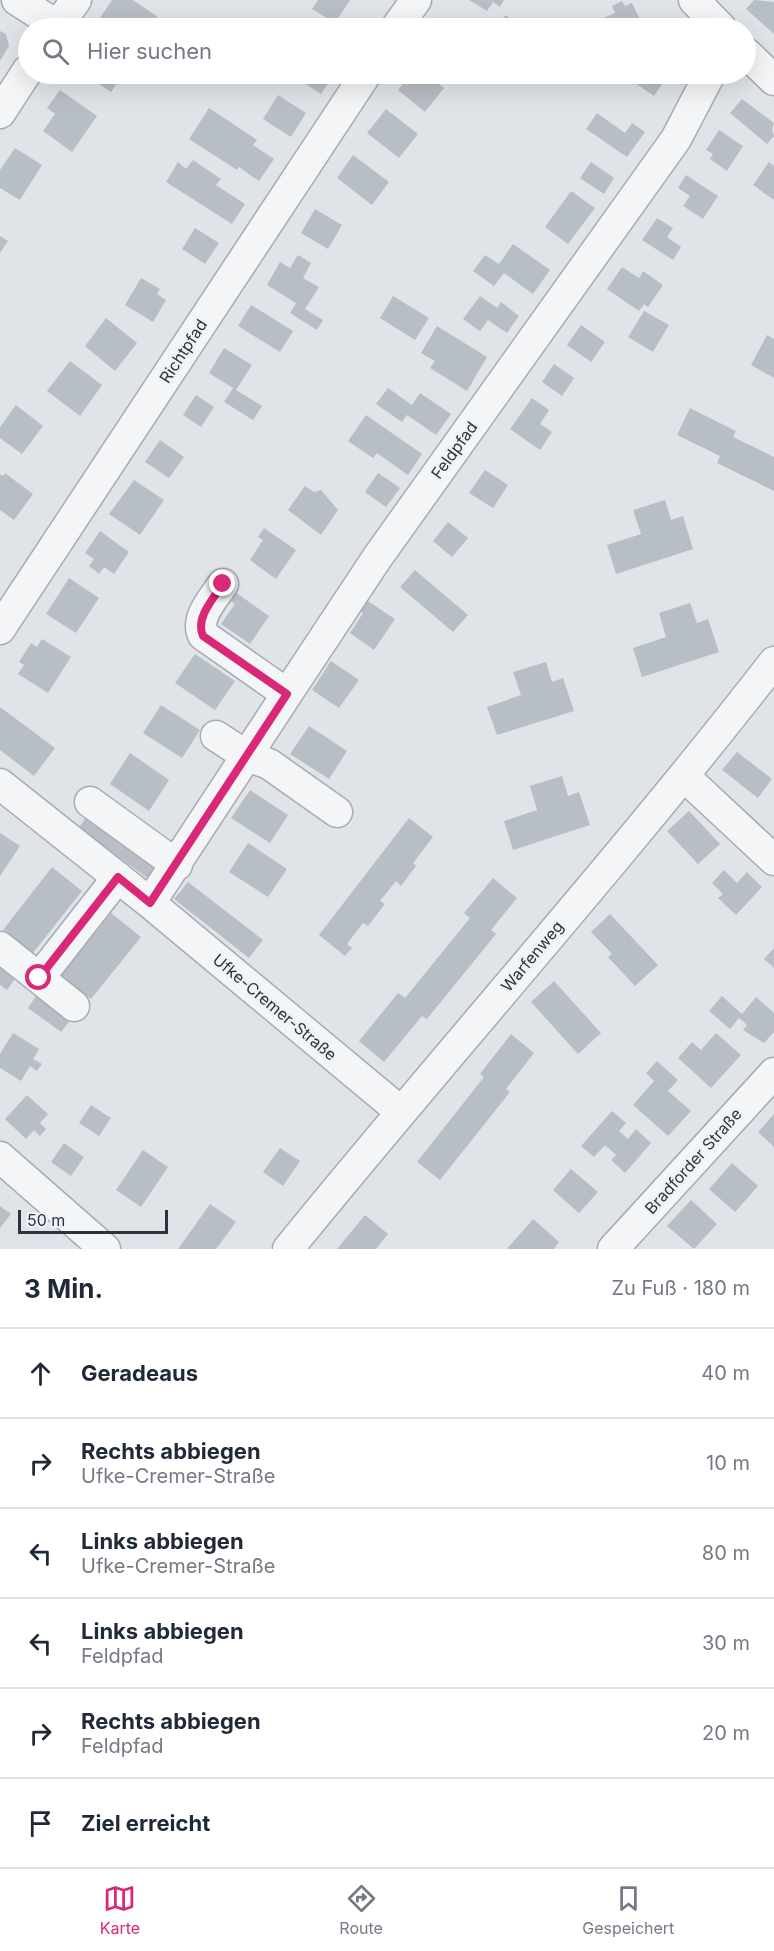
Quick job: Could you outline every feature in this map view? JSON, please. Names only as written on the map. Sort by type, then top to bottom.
[{"type":"street","points":[[17,0],[44,18]]},
{"type":"street","points":[[63,18],[76,0]]},
{"type":"street","points":[[694,0],[711,18]]},
{"type":"street","points":[[724,18],[728,0]]},
{"type":"street","points":[[756,63],[774,81]]},
{"type":"street","points":[[0,113],[19,84]]},
{"type":"street","name":"Richtpfad","points":[[0,629],[359,84]]},
{"type":"street","name":"Feldpfad","points":[[287,694],[377,558],[676,139],[705,84]]},
{"type":"street","points":[[150,903],[287,694],[203,636],[199,627],[201,619],[223,584]]},
{"type":"street","name":"Warfenweg","points":[[288,1249],[400,1111],[685,777],[774,662]]},
{"type":"street","points":[[216,736],[247,756],[269,764],[337,812]]},
{"type":"street","points":[[685,777],[774,860]]},
{"type":"street","name":"Ufke-Cremer-Straße","points":[[0,784],[150,903],[400,1111]]},
{"type":"street","points":[[90,802],[177,865]]},
{"type":"street","points":[[39,978],[118,877]]},
{"type":"street","points":[[0,947],[74,1006]]},
{"type":"street","name":"Bradforder Straße","points":[[613,1249],[774,1073]]},
{"type":"street","points":[[0,1157],[105,1249]]},
{"type":"building","points":[[112,0],[133,0],[158,17],[157,18],[100,18]]},
{"type":"building","points":[[318,0],[350,0],[338,18],[327,18],[312,9]]},
{"type":"building","points":[[469,0],[504,0],[500,7],[493,2],[487,11]]},
{"type":"building","points":[[754,0],[774,2],[774,34],[746,9]]},
{"type":"building","points":[[622,1],[625,6],[632,3],[639,18],[603,18],[615,13],[612,6]]},
{"type":"building","points":[[0,31],[6,34],[9,46],[0,61]]},
{"type":"building","points":[[99,84],[116,84],[111,92]]},
{"type":"building","points":[[306,84],[328,84],[321,94]]},
{"type":"building","points":[[403,84],[439,84],[444,88],[425,112],[398,90]]},
{"type":"building","points":[[636,84],[662,84],[654,96]]},
{"type":"building","points":[[60,90],[97,116],[72,152],[43,131],[55,114],[47,108]]},
{"type":"building","points":[[278,95],[306,113],[291,137],[263,119]]},
{"type":"building","points":[[742,99],[774,123],[772,130],[774,136],[767,144],[730,113]]},
{"type":"building","points":[[209,108],[257,140],[253,145],[274,159],[259,181],[239,167],[237,170],[189,139]]},
{"type":"building","points":[[386,109],[418,134],[399,158],[367,133]]},
{"type":"building","points":[[597,113],[625,133],[632,123],[645,132],[627,157],[586,129]]},
{"type":"building","points":[[719,130],[743,146],[727,171],[710,159],[713,154],[706,150]]},
{"type":"building","points":[[15,148],[42,165],[20,200],[0,188],[0,170]]},
{"type":"building","points":[[353,155],[389,182],[372,205],[337,178]]},
{"type":"building","points":[[193,160],[221,179],[216,185],[245,204],[232,224],[166,182],[178,162],[186,169]]},
{"type":"building","points":[[591,162],[614,178],[604,194],[580,178]]},
{"type":"building","points":[[769,162],[774,166],[774,200],[753,185]]},
{"type":"building","points":[[686,175],[718,196],[703,219],[683,206],[690,196],[678,188]]},
{"type":"building","points":[[571,191],[595,208],[568,244],[545,227]]},
{"type":"building","points":[[315,209],[342,225],[328,249],[301,233]]},
{"type":"building","points":[[657,218],[673,228],[667,237],[681,247],[673,260],[642,240]]},
{"type":"building","points":[[195,228],[219,243],[205,264],[182,249]]},
{"type":"building","points":[[0,236],[8,241],[0,253]]},
{"type":"building","points":[[513,244],[550,270],[533,294],[504,273],[494,286],[473,271],[485,255],[499,264]]},
{"type":"building","points":[[298,255],[311,263],[303,278],[319,287],[305,309],[323,320],[317,330],[290,313],[296,303],[267,285],[280,262],[290,268]]},
{"type":"building","points":[[622,267],[639,278],[643,271],[663,285],[648,307],[644,304],[639,311],[607,289]]},
{"type":"building","points":[[141,278],[160,289],[157,294],[166,300],[153,322],[125,305]]},
{"type":"building","points":[[393,296],[429,318],[415,340],[380,318]]},
{"type":"building","points":[[480,296],[497,308],[501,302],[519,316],[507,333],[488,320],[480,331],[463,319]]},
{"type":"building","points":[[251,305],[293,331],[280,352],[238,326]]},
{"type":"building","points":[[644,311],[669,325],[653,352],[628,337]]},
{"type":"building","points":[[106,318],[137,343],[115,371],[85,346]]},
{"type":"building","points":[[581,325],[605,342],[591,362],[567,345]]},
{"type":"building","points":[[437,326],[487,357],[467,391],[430,368],[435,361],[421,353]]},
{"type":"building","points":[[767,335],[774,339],[774,378],[751,365]]},
{"type":"building","points":[[224,348],[252,365],[236,390],[262,406],[253,420],[224,402],[233,388],[209,373]]},
{"type":"building","points":[[70,361],[102,385],[80,416],[47,391]]},
{"type":"building","points":[[554,364],[574,378],[562,396],[542,382]]},
{"type":"building","points":[[388,388],[412,405],[420,393],[451,414],[436,435],[407,415],[402,422],[376,404]]},
{"type":"building","points":[[196,395],[214,407],[201,427],[183,415]]},
{"type":"building","points":[[532,398],[549,410],[540,424],[552,432],[540,450],[510,429]]},
{"type":"building","points":[[16,405],[43,426],[22,454],[0,438],[0,427]]},
{"type":"building","points":[[690,408],[736,431],[733,437],[774,457],[774,491],[717,463],[720,456],[677,435]]},
{"type":"building","points":[[366,415],[422,454],[408,475],[377,453],[373,458],[348,441]]},
{"type":"building","points":[[160,440],[184,457],[169,478],[145,462]]},
{"type":"building","points":[[485,470],[508,485],[493,508],[469,493]]},
{"type":"building","points":[[5,473],[33,494],[14,520],[0,510],[0,474],[3,476]]},
{"type":"building","points":[[378,473],[400,488],[386,507],[365,492]]},
{"type":"building","points":[[134,480],[164,500],[140,535],[109,514]]},
{"type":"building","points":[[305,486],[314,492],[321,490],[338,510],[321,535],[288,510]]},
{"type":"building","points":[[665,500],[671,520],[683,516],[693,549],[616,574],[607,545],[641,534],[633,510]]},
{"type":"building","points":[[448,522],[468,538],[452,557],[433,541]]},
{"type":"building","points":[[264,528],[296,550],[276,579],[250,560],[263,540],[258,537]]},
{"type":"building","points":[[100,531],[129,552],[114,574],[104,567],[99,574],[89,566],[94,559],[85,553]]},
{"type":"building","points":[[415,570],[468,615],[453,632],[400,587]]},
{"type":"building","points":[[69,578],[99,598],[76,633],[46,614]]},
{"type":"building","points":[[235,592],[269,616],[250,644],[221,624],[235,604],[229,600]]},
{"type":"building","points":[[366,600],[395,619],[374,650],[350,633],[363,613],[359,610]]},
{"type":"building","points":[[690,603],[697,623],[708,619],[719,652],[642,677],[633,648],[666,637],[659,613]]},
{"type":"building","points":[[42,639],[71,657],[48,693],[18,674],[24,665],[19,662],[31,643],[37,647]]},
{"type":"building","points":[[195,654],[235,681],[215,710],[175,683]]},
{"type":"building","points":[[331,661],[359,680],[339,708],[312,690]]},
{"type":"building","points":[[546,662],[552,682],[563,678],[574,711],[497,735],[487,707],[521,695],[513,672]]},
{"type":"building","points":[[161,705],[200,730],[182,758],[143,733]]},
{"type":"building","points":[[0,707],[55,748],[34,776],[0,750]]},
{"type":"building","points":[[309,726],[347,751],[329,779],[290,754]]},
{"type":"building","points":[[737,752],[772,779],[758,798],[722,770]]},
{"type":"building","points":[[130,753],[169,780],[149,811],[110,784]]},
{"type":"building","points":[[562,776],[568,796],[579,792],[590,825],[513,850],[504,821],[537,810],[530,786]]},
{"type":"building","points":[[250,790],[288,815],[270,843],[231,818]]},
{"type":"building","points":[[689,811],[720,844],[698,864],[667,831]]},
{"type":"building","points":[[89,812],[160,863],[149,879],[79,828]]},
{"type":"building","points":[[409,818],[433,837],[413,863],[416,866],[401,886],[396,881],[380,901],[385,904],[368,926],[363,923],[347,944],[352,948],[345,956],[319,935]]},
{"type":"building","points":[[0,833],[20,846],[0,876]]},
{"type":"building","points":[[248,843],[287,869],[268,897],[229,872]]},
{"type":"building","points":[[52,867],[82,891],[33,953],[3,930]]},
{"type":"building","points":[[724,870],[737,883],[747,872],[762,887],[736,915],[718,898],[723,894],[712,883]]},
{"type":"building","points":[[493,878],[517,898],[491,930],[496,934],[427,1019],[422,1016],[384,1062],[359,1041],[398,993],[405,998],[470,918],[464,913]]},
{"type":"building","points":[[188,882],[263,940],[249,958],[174,899]]},
{"type":"building","points":[[111,913],[141,937],[91,999],[61,975]]},
{"type":"building","points":[[610,914],[658,965],[635,986],[608,957],[612,954],[591,932]]},
{"type":"building","points":[[774,948],[774,968],[764,959]]},
{"type":"building","points":[[0,963],[17,976],[7,990],[0,985]]},
{"type":"building","points":[[554,981],[601,1033],[578,1054],[531,1002]]},
{"type":"building","points":[[38,993],[72,1018],[61,1032],[28,1008]]},
{"type":"building","points":[[722,996],[742,1014],[756,997],[774,1013],[774,1032],[764,1043],[743,1030],[747,1025],[739,1018],[730,1029],[709,1011]]},
{"type":"building","points":[[13,1033],[39,1049],[33,1059],[42,1064],[37,1071],[30,1066],[21,1081],[0,1068],[0,1054]]},
{"type":"building","points":[[716,1033],[741,1055],[711,1088],[678,1058],[692,1042],[701,1050]]},
{"type":"building","points":[[511,1034],[534,1053],[506,1089],[510,1092],[440,1180],[417,1162],[484,1077],[480,1074]]},
{"type":"building","points":[[657,1061],[678,1080],[668,1091],[691,1111],[668,1136],[633,1105],[654,1081],[646,1073]]},
{"type":"building","points":[[27,1095],[48,1114],[40,1123],[46,1129],[40,1136],[34,1130],[26,1139],[5,1119]]},
{"type":"building","points":[[91,1105],[111,1118],[99,1136],[79,1123]]},
{"type":"building","points":[[612,1111],[626,1123],[619,1131],[628,1139],[636,1129],[651,1143],[625,1173],[611,1160],[616,1155],[605,1145],[594,1157],[581,1146]]},
{"type":"building","points":[[774,1114],[774,1147],[758,1132]]},
{"type":"building","points":[[64,1143],[84,1157],[71,1176],[51,1162]]},
{"type":"building","points":[[280,1148],[300,1161],[283,1186],[263,1172]]},
{"type":"building","points":[[143,1150],[168,1167],[141,1207],[116,1190]]},
{"type":"building","points":[[732,1163],[758,1186],[735,1212],[709,1189]]},
{"type":"building","points":[[571,1169],[598,1192],[579,1213],[553,1190]]},
{"type":"building","points":[[691,1200],[717,1224],[694,1249],[667,1226]]},
{"type":"building","points":[[210,1204],[236,1222],[216,1249],[178,1249]]},
{"type":"building","points":[[0,1206],[11,1214],[0,1228]]},
{"type":"building","points":[[365,1215],[388,1234],[376,1249],[337,1249]]},
{"type":"building","points":[[533,1219],[559,1242],[554,1249],[507,1249]]},
{"type":"route","points":[[39,978],[118,877],[150,903],[287,694],[203,636],[199,627],[201,619],[223,584]]}]
